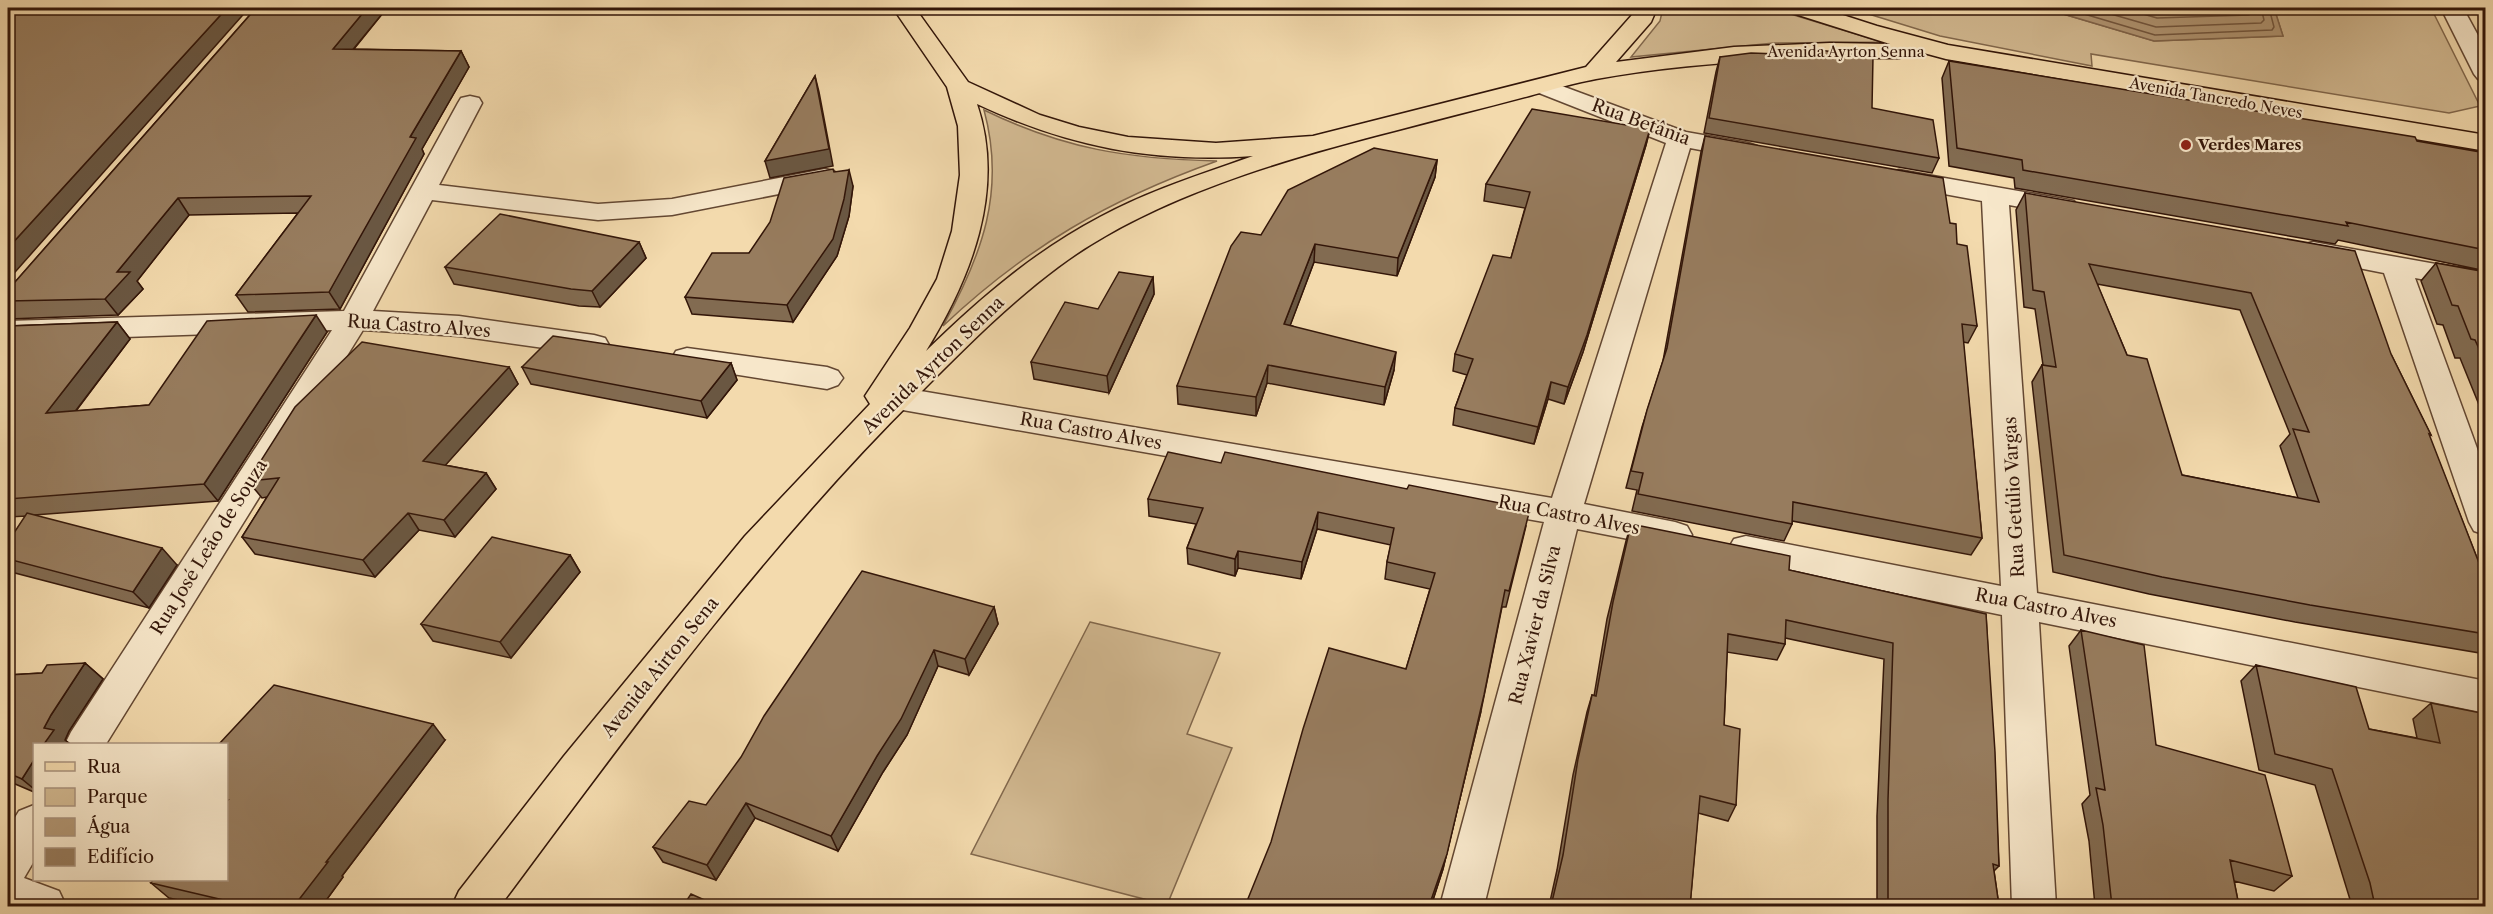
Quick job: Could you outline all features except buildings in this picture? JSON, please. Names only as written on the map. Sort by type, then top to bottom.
[{"type":"main road","points":[[904,8],[959,87],[1031,120],[1073,134],[1128,145],[1216,151],[1314,144]]},
{"type":"main road","points":[[1594,72],[1643,17],[1646,8]]},
{"type":"main road","name":"Avenida Ayrton Senna","points":[[1800,8],[1869,31],[1946,52]]},
{"type":"main road","name":"Avenida Ayrton Senna","points":[[857,436],[968,328],[1049,260],[1110,222],[1189,187],[1314,144],[1594,72],[1692,58],[1778,52],[1946,52]]},
{"type":"main road","name":"Avenida Tancredo Neves","points":[[1946,52],[2486,143]]},
{"type":"main road","name":"Avenida Ayrton Senna","points":[[857,436],[938,303],[958,260],[970,201],[974,151],[972,127],[959,87]]},
{"type":"main road","name":"Avenida Airton Sena","points":[[474,906],[578,769],[757,545],[857,436]]},
{"type":"street","points":[[2452,8],[2477,40],[2486,74]]},
{"type":"street","name":"Rua Betânia","points":[[1543,86],[1680,139],[1773,155]]},
{"type":"street","name":"Rua José Leão de Souza","points":[[86,743],[354,320],[470,103]]},
{"type":"street","name":"Rua Xavier da Silva","points":[[1462,906],[1564,513],[1680,139]]},
{"type":"street","points":[[423,191],[598,212],[672,207],[848,173]]},
{"type":"street","points":[[1878,174],[2090,212]]},
{"type":"street","name":"Rua Getúlio Vargas","points":[[1995,195],[2020,603],[2034,906]]},
{"type":"street","points":[[2290,247],[2486,282]]},
{"type":"street","points":[[2396,266],[2486,522]]},
{"type":"street","name":"Rua Castro Alves","points":[[8,331],[354,320],[459,326],[620,348]]},
{"type":"street","points":[[655,353],[827,378]]},
{"type":"street","name":"Rua Castro Alves","points":[[897,398],[1564,513],[2486,697]]},
{"type":"street","points":[[8,866],[33,826]]},
{"type":"street","points":[[8,892],[44,906]]},
{"type":"green space","points":[[1663,8],[1771,8],[1882,42],[1774,43],[1631,57],[1660,21]]},
{"type":"green space","points":[[1849,8],[2043,8],[2154,41],[2283,36],[2274,8],[2431,8],[2480,106],[2449,113],[2091,54],[2092,66],[1940,36]]},
{"type":"green space","points":[[984,110],[1069,143],[1154,158],[1217,161],[1140,192],[1071,228],[1006,272],[943,326],[969,274],[986,222],[991,195],[992,168],[990,140]]},
{"type":"green space","points":[[1090,622],[1220,653],[1187,734],[1232,748],[1167,905],[971,854]]},
{"type":"water","points":[[2043,8],[2274,8],[2283,36],[2154,41]]},
{"type":"place","name":"Verdes Mares","points":[[2186,145]]}]
